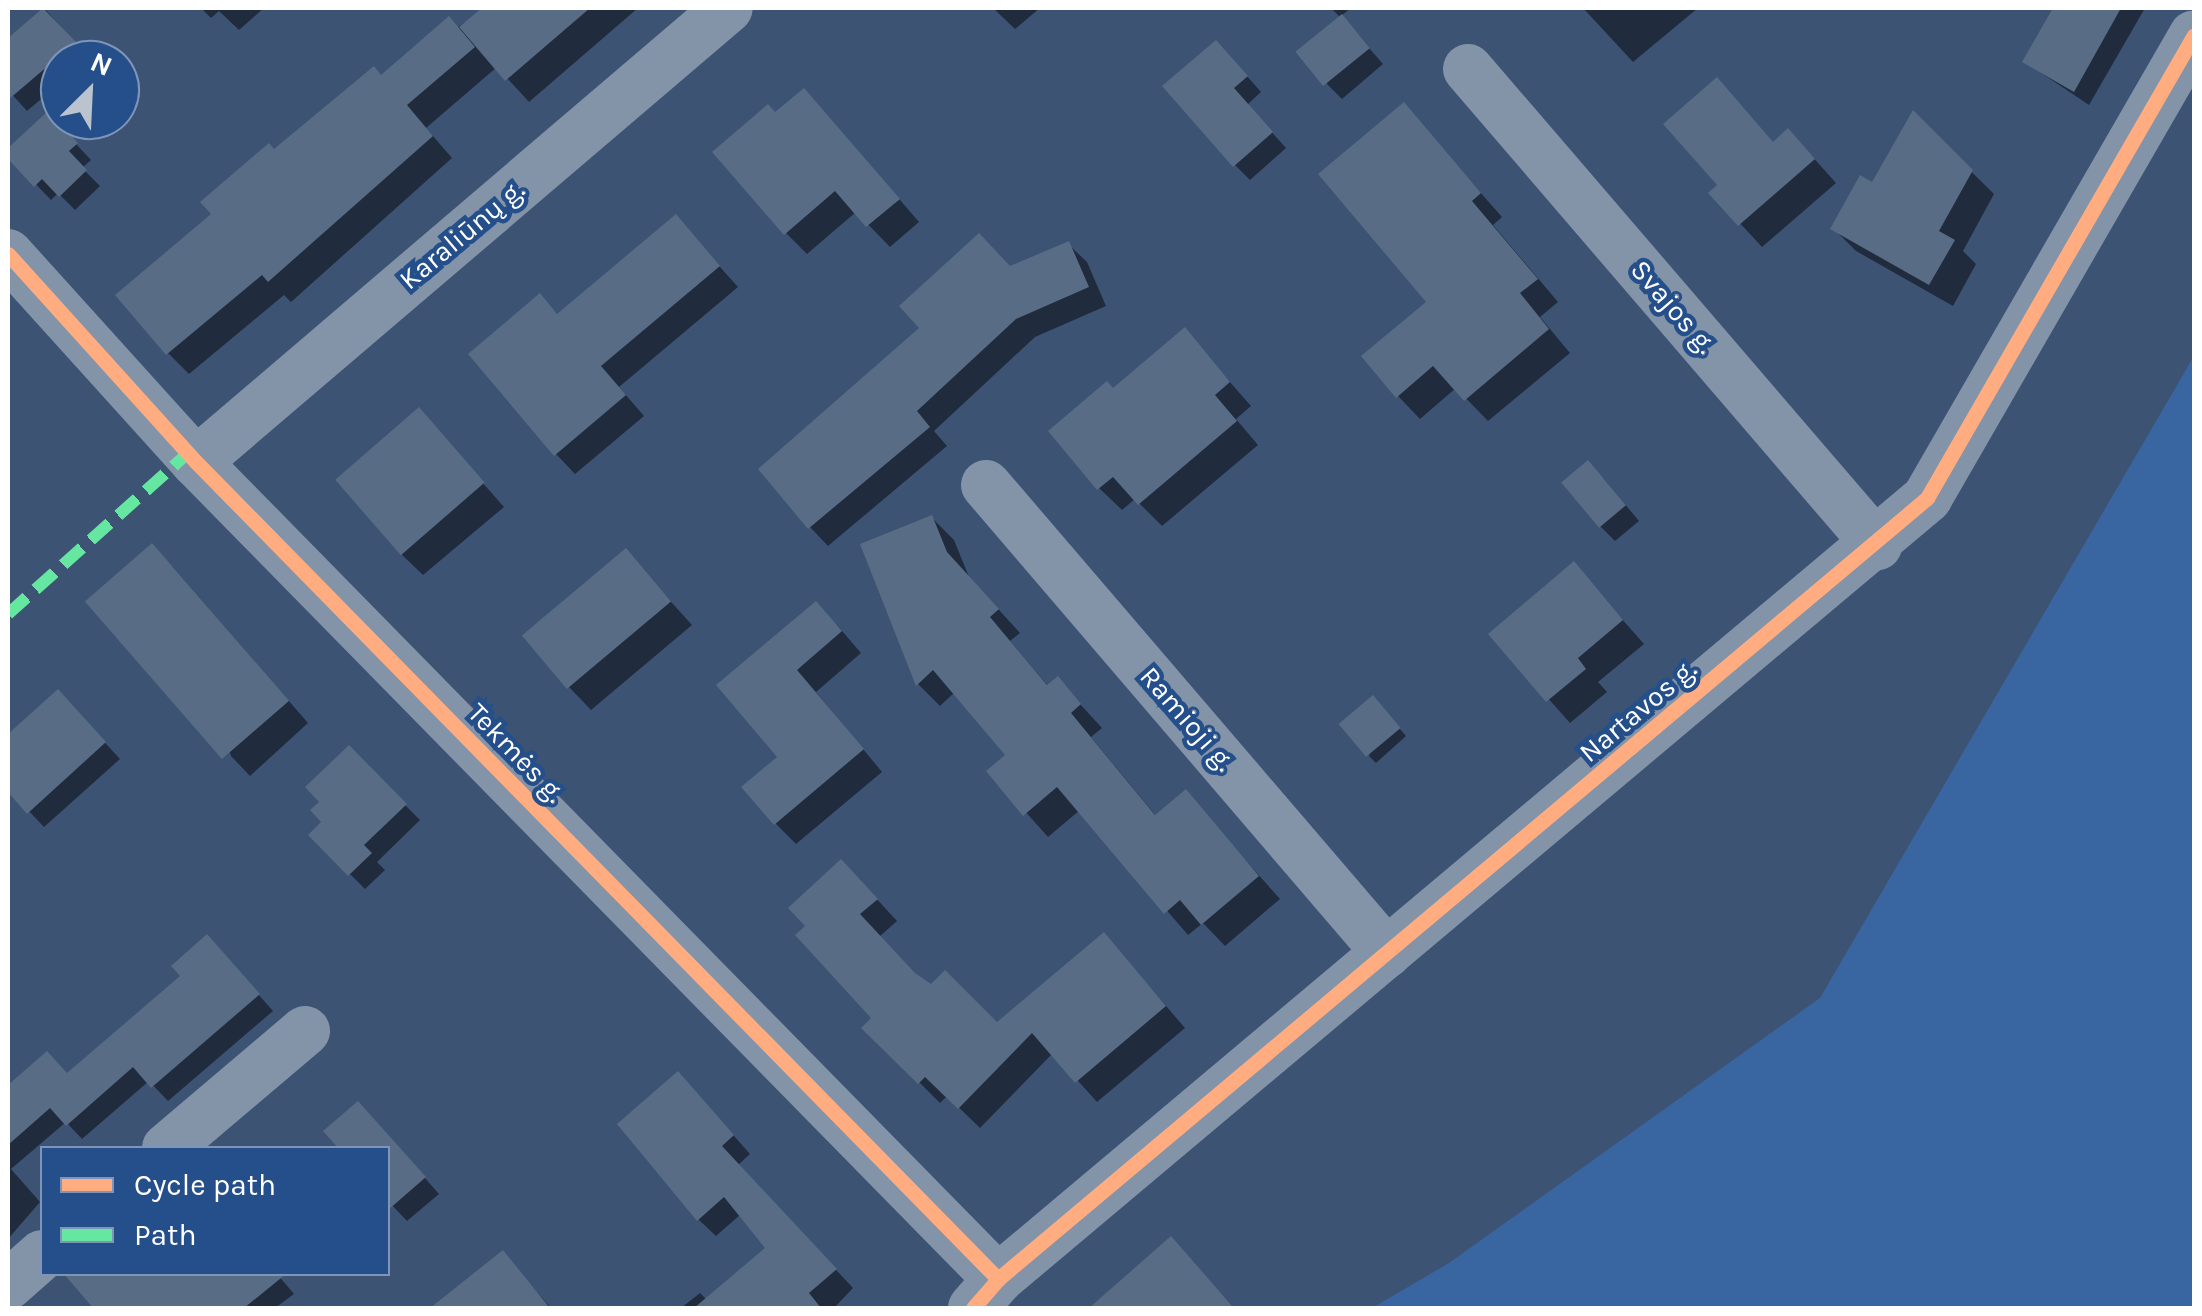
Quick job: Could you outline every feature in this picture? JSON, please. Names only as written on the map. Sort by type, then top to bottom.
[{"type":"street","name":"Karaliūnų g.","points":[[196,462],[728,8]]},
{"type":"street","name":"Nartavos g.","points":[[986,1294],[1877,545],[1927,498],[2194,35]]},
{"type":"street","name":"Svajos g.","points":[[1468,69],[1877,545]]},
{"type":"street","name":"Tekmės g.","points":[[8,254],[196,462],[986,1294]]},
{"type":"street","name":"Ramioji g.","points":[[986,485],[1387,953]]},
{"type":"street","points":[[169,1146],[304,1031]]},
{"type":"street","points":[[8,1285],[40,1257]]},
{"type":"shaded area","points":[[2194,356],[2194,1308],[1372,1308],[1449,1263],[1820,998]]},
{"type":"building","points":[[43,8],[74,40],[40,40],[40,73],[8,100],[8,38]]},
{"type":"building","points":[[482,8],[590,8],[505,81],[459,27]]},
{"type":"building","points":[[2053,8],[2121,8],[2074,92],[2022,62]]},
{"type":"building","points":[[1342,14],[1370,48],[1323,86],[1295,52]]},
{"type":"building","points":[[449,16],[475,47],[407,105],[433,136],[268,282],[262,275],[166,355],[115,295],[211,214],[200,202],[269,143],[274,149],[374,66],[381,75]]},
{"type":"building","points":[[1216,40],[1248,76],[1234,88],[1273,132],[1233,167],[1162,86]]},
{"type":"building","points":[[1717,77],[1773,142],[1788,128],[1815,159],[1738,226],[1708,193],[1717,185],[1663,124]]},
{"type":"building","points":[[804,88],[900,199],[866,227],[835,191],[784,235],[712,152],[768,104],[775,112]]},
{"type":"building","points":[[1404,102],[1481,193],[1472,201],[1538,279],[1520,293],[1549,329],[1464,401],[1433,366],[1396,398],[1361,356],[1426,302],[1318,174]]},
{"type":"building","points":[[1913,110],[1973,170],[1939,231],[1955,240],[1929,285],[1830,229],[1860,175],[1872,182]]},
{"type":"building","points":[[40,118],[40,140],[75,140],[78,143],[69,151],[87,170],[59,197],[42,179],[34,187],[8,159],[8,148]]},
{"type":"building","points":[[676,214],[720,266],[601,366],[626,395],[554,456],[468,354],[540,293],[557,314]]},
{"type":"building","points":[[979,233],[1010,266],[1069,241],[1089,287],[1016,319],[917,411],[930,427],[808,529],[758,469],[919,328],[899,306]]},
{"type":"building","points":[[1185,327],[1230,382],[1215,395],[1237,421],[1138,505],[1113,477],[1097,490],[1048,431],[1107,381],[1113,388]]},
{"type":"building","points":[[419,407],[485,482],[401,555],[335,480]]},
{"type":"building","points":[[1588,460],[1626,505],[1599,528],[1561,482]]},
{"type":"building","points":[[932,515],[947,552],[999,609],[990,617],[1047,685],[1058,676],[1081,704],[1071,713],[1155,815],[1186,789],[1259,876],[1201,925],[1180,900],[1164,914],[1057,787],[1023,816],[986,771],[1005,755],[933,670],[916,686],[860,544]]},
{"type":"building","points":[[152,543],[289,701],[222,759],[85,601]]},
{"type":"building","points":[[626,548],[671,602],[567,689],[522,635]]},
{"type":"building","points":[[1574,561],[1623,620],[1578,658],[1586,669],[1546,702],[1488,634]]},
{"type":"building","points":[[816,601],[842,631],[797,670],[864,749],[774,825],[741,787],[777,757],[716,685]]},
{"type":"building","points":[[58,689],[106,742],[27,814],[8,792],[8,734]]},
{"type":"building","points":[[1373,695],[1401,728],[1366,757],[1339,724]]},
{"type":"building","points":[[349,745],[407,804],[364,845],[372,853],[348,876],[308,835],[321,822],[310,810],[319,802],[305,787]]},
{"type":"building","points":[[841,859],[878,899],[860,914],[915,973],[931,984],[945,970],[997,1022],[1104,932],[1166,1006],[1075,1083],[1032,1033],[958,1109],[925,1077],[918,1084],[861,1028],[871,1018],[795,935],[805,926],[788,908]]},
{"type":"building","points":[[207,934],[260,994],[151,1088],[133,1067],[66,1126],[50,1108],[8,1145],[8,1085],[47,1051],[67,1073],[180,976],[171,966]]},
{"type":"building","points":[[678,1071],[734,1135],[722,1146],[837,1269],[809,1293],[821,1308],[694,1308],[765,1248],[724,1197],[697,1221],[617,1124]]},
{"type":"building","points":[[358,1101],[426,1177],[390,1208],[390,1146],[336,1146],[323,1131]]},
{"type":"building","points":[[1171,1236],[1234,1308],[1089,1308]]},
{"type":"building","points":[[503,1250],[550,1308],[430,1308]]},
{"type":"building","points":[[66,1276],[284,1276],[244,1308],[93,1308]]},
{"type":"marked path","points":[[8,614],[188,453]]},
{"type":"cycle path","points":[[973,1308],[998,1279],[1927,498],[2194,35]]},
{"type":"cycle path","points":[[8,254],[196,462],[998,1279]]}]
